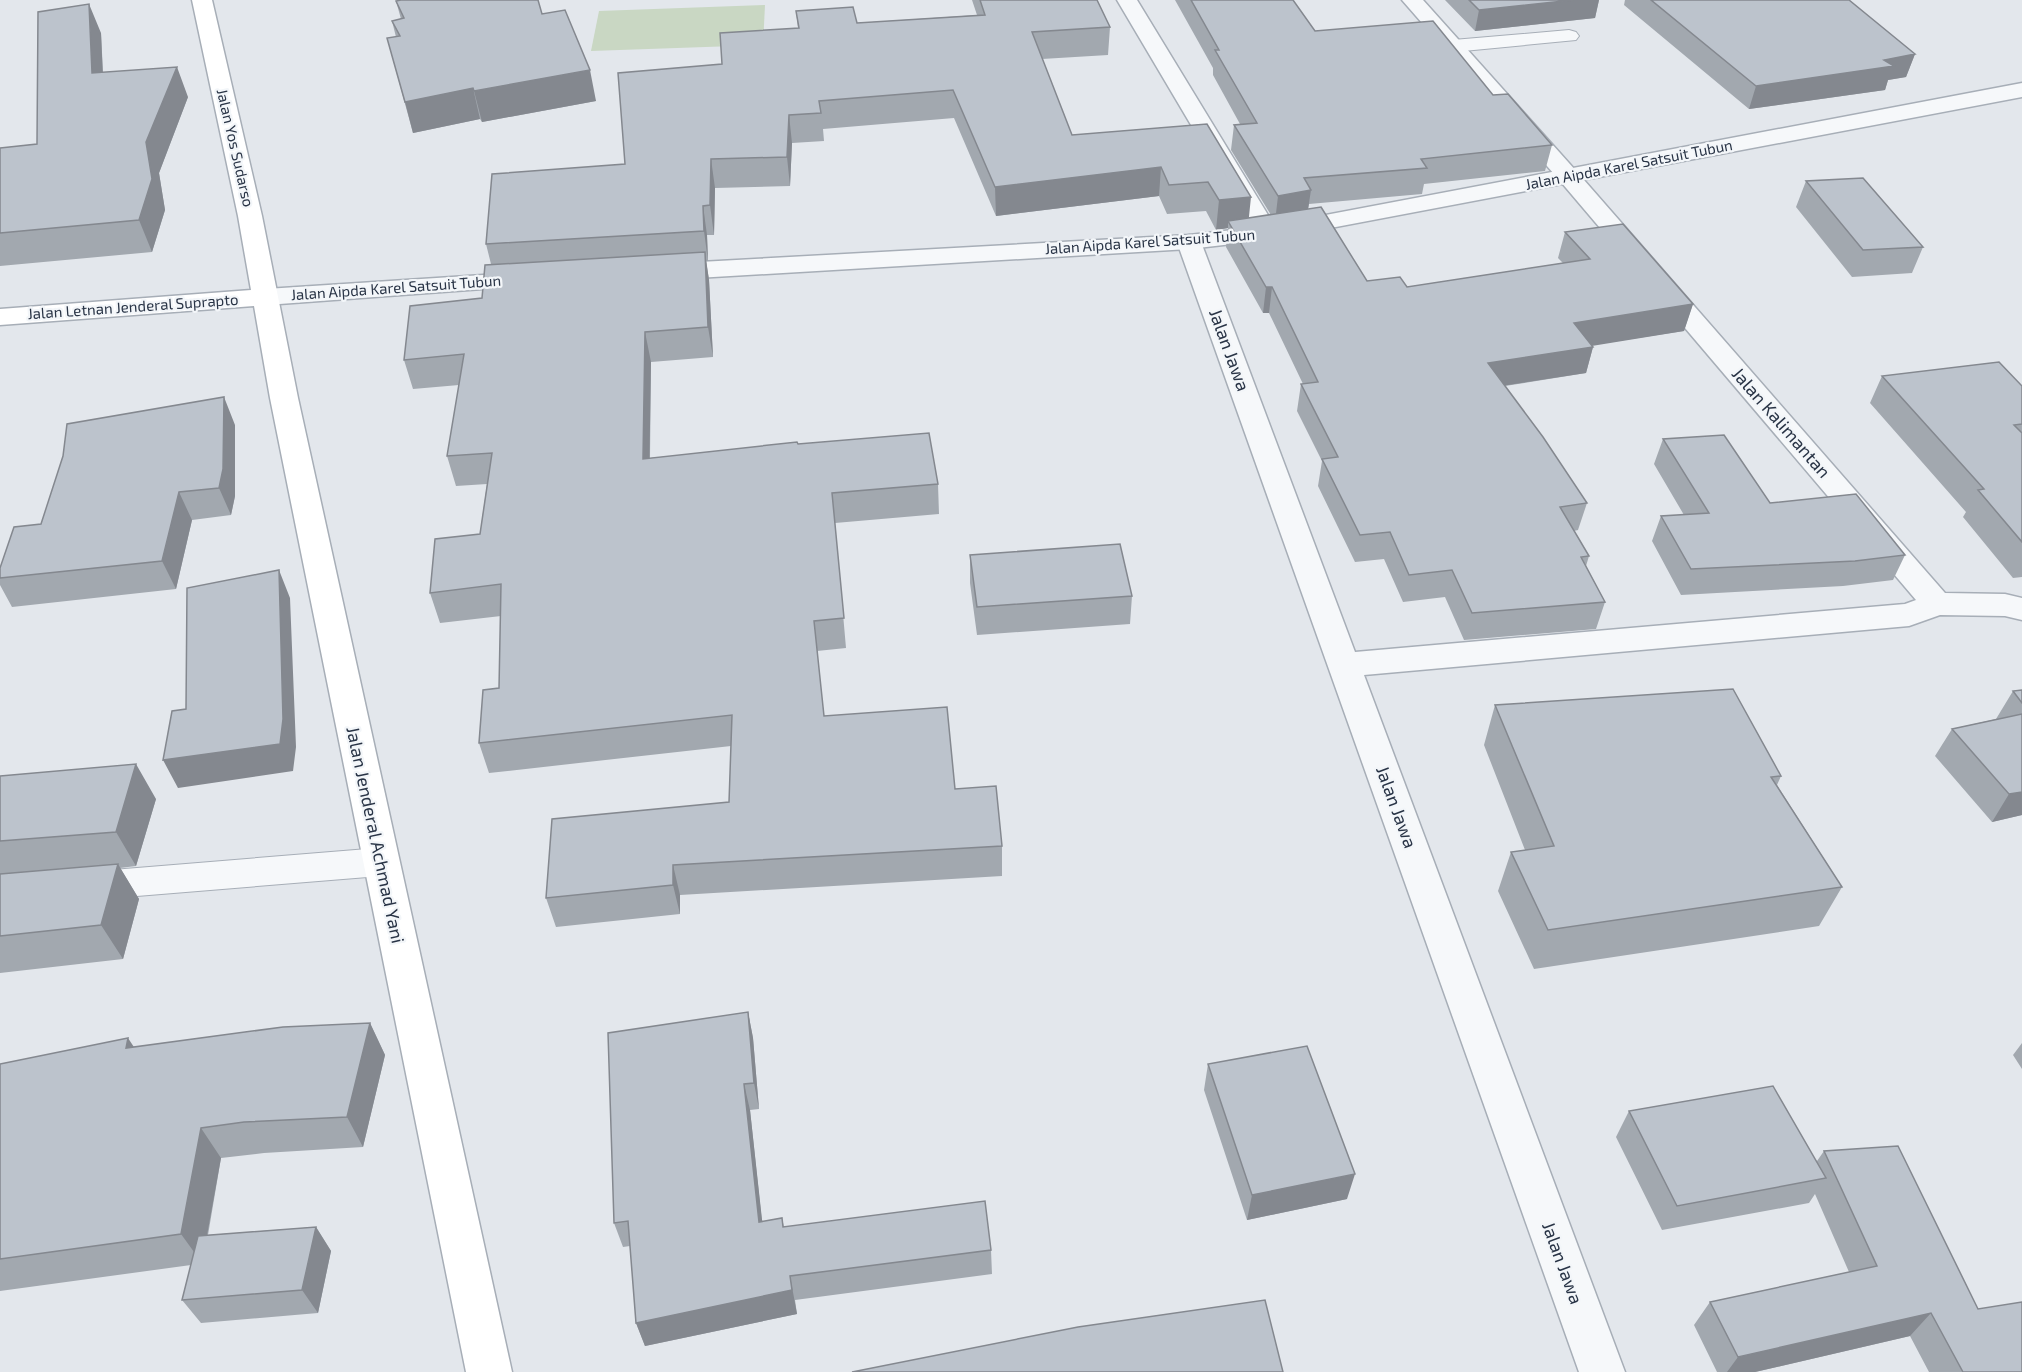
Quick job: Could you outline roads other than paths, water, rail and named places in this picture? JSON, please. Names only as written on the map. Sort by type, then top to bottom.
[{"type":"main road","name":"Jalan Yos Sudarso","points":[[202,0],[266,297]]},
{"type":"main road","name":"Jalan Letnan Jenderal Suprapto","points":[[0,317],[266,297]]},
{"type":"main road","name":"Jalan Jenderal Achmad Yani","points":[[266,297],[284,398],[380,862],[489,1372]]},
{"type":"street","points":[[1127,0],[1267,233]]},
{"type":"street","name":"Jalan Kalimantan","points":[[1412,0],[1569,177],[1937,604]]},
{"type":"street","name":"Jalan Aipda Karel Satsuit Tubun","points":[[640,274],[1189,242],[1267,233],[2022,90]]},
{"type":"street","name":"Jalan Jawa","points":[[1189,242],[1602,1372]]},
{"type":"street","name":"Jalan Aipda Karel Satsuit Tubun","points":[[266,297],[556,278]]},
{"type":"street","points":[[1344,665],[1909,615],[1937,604],[2005,605],[2022,609]]},
{"type":"lane","points":[[1453,46],[1569,36]]},
{"type":"lane","points":[[59,889],[380,862]]}]
